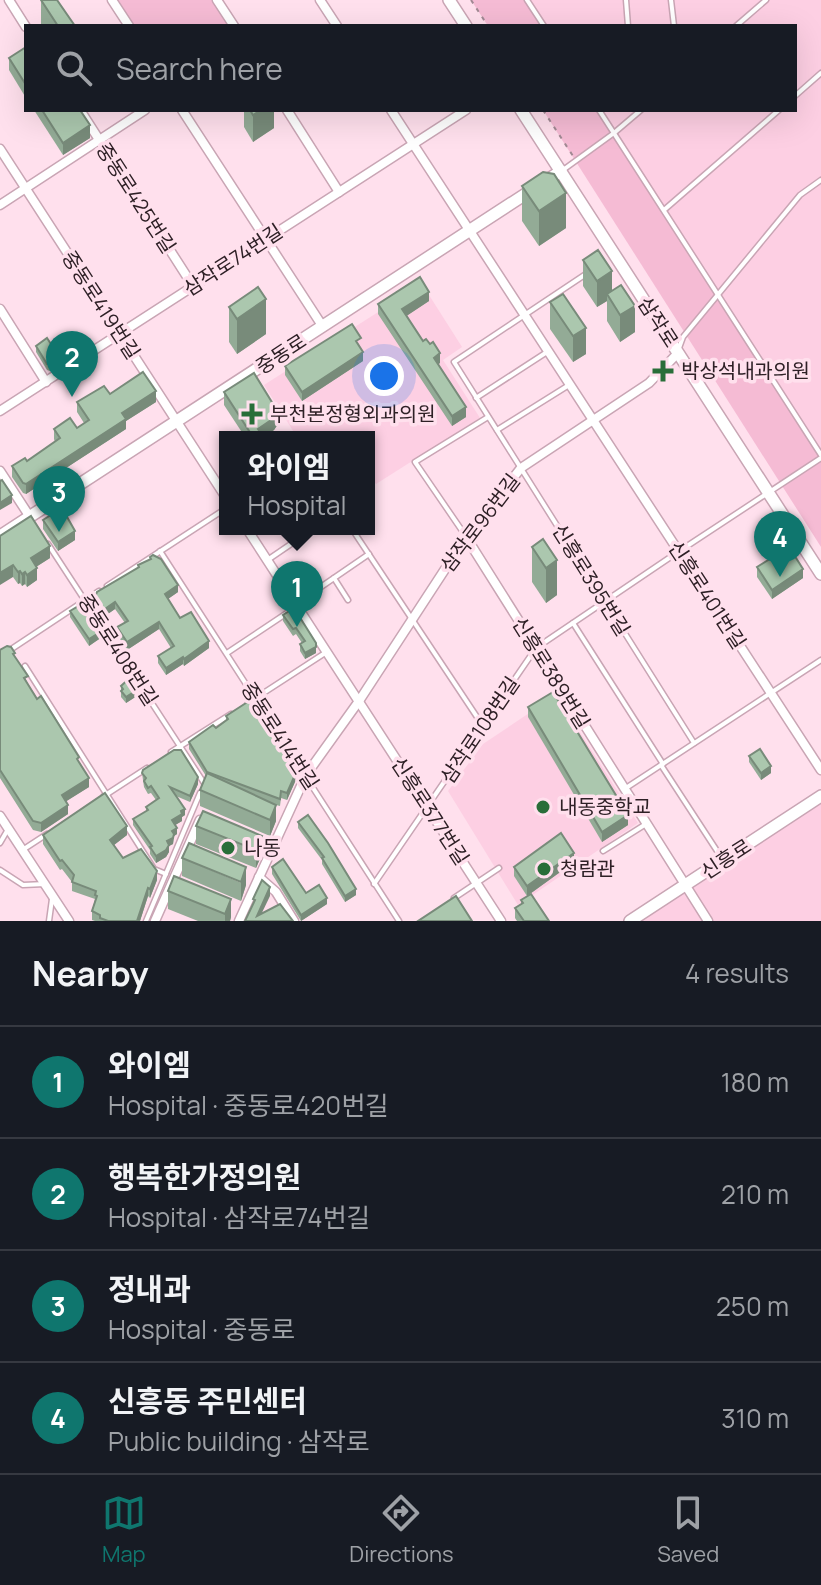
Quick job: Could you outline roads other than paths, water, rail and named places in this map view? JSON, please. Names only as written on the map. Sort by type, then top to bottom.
[{"type":"street","points":[[9,0],[24,24]]},
{"type":"street","points":[[112,0],[128,24]]},
{"type":"street","points":[[217,0],[233,24]]},
{"type":"street","points":[[320,0],[336,24]]},
{"type":"street","points":[[449,0],[465,24]]},
{"type":"street","name":"중동로425번길","points":[[81,112],[193,286]]},
{"type":"street","points":[[0,205],[142,112]]},
{"type":"street","points":[[183,112],[323,327]]},
{"type":"street","points":[[288,112],[339,192]]},
{"type":"street","name":"신흥로401번길","points":[[392,112],[821,770]]},
{"type":"street","name":"삼작로74번길","points":[[0,411],[463,112]]},
{"type":"street","name":"삼작로","points":[[522,112],[821,574]]},
{"type":"street","name":"중동로419번길","points":[[0,149],[219,487]]},
{"type":"street","name":"중동로","points":[[0,536],[561,171]]},
{"type":"street","points":[[0,309],[46,382]]},
{"type":"street","name":"삼작로96번길","points":[[239,921],[306,775],[359,701],[466,537],[521,468],[649,383],[678,353]]},
{"type":"street","points":[[0,471],[30,517]]},
{"type":"street","name":"신흥로377번길","points":[[251,535],[501,921]]},
{"type":"street","name":"신흥로389번길","points":[[466,537],[708,921]]},
{"type":"street","name":"신흥로","points":[[630,921],[821,796]]},
{"type":"street","points":[[0,816],[69,921]]},
{"type":"street","points":[[158,920],[199,820],[211,825]]},
{"type":"street","points":[[186,851],[198,856]]},
{"type":"street","points":[[259,877],[276,892],[294,921]]},
{"type":"street","points":[[172,883],[184,888]]},
{"type":"lane","points":[[527,0],[543,24]]},
{"type":"lane","points":[[626,0],[628,24]]},
{"type":"lane","points":[[671,0],[674,24]]},
{"type":"lane","points":[[738,24],[766,0]]},
{"type":"lane","points":[[797,94],[821,73]]},
{"type":"lane","points":[[600,112],[821,457]]},
{"type":"lane","points":[[561,171],[614,133],[636,112]]},
{"type":"lane","points":[[664,210],[777,112]]},
{"type":"lane","points":[[678,353],[683,337],[718,294],[800,195],[821,180]]},
{"type":"lane","points":[[524,315],[589,272]]},
{"type":"lane","name":"신흥로395번길","points":[[524,315],[454,362],[694,743]]},
{"type":"lane","points":[[476,398],[547,352]]},
{"type":"lane","points":[[497,430],[569,385]]},
{"type":"lane","name":"신흥로389번길","points":[[466,537],[415,462],[488,417]]},
{"type":"lane","name":"삼작로108번길","points":[[374,884],[536,648],[821,457]]},
{"type":"lane","points":[[13,648],[219,513]]},
{"type":"lane","points":[[267,560],[304,535]]},
{"type":"lane","points":[[356,535],[483,726]]},
{"type":"lane","name":"중동로408번길","points":[[46,541],[204,783],[166,874]]},
{"type":"lane","name":"중동로414번길","points":[[160,551],[399,921]]},
{"type":"lane","points":[[227,653],[369,554]]},
{"type":"lane","points":[[334,578],[348,600]]},
{"type":"lane","points":[[573,623],[723,860]]},
{"type":"lane","points":[[243,706],[327,652]]},
{"type":"lane","points":[[624,789],[821,660]]},
{"type":"lane","points":[[25,666],[154,869],[166,874],[146,921]]},
{"type":"lane","points":[[169,754],[231,714]]},
{"type":"lane","points":[[95,802],[157,761]]},
{"type":"lane","points":[[603,851],[646,824]]},
{"type":"lane","points":[[0,843],[8,829]]},
{"type":"lane","points":[[23,850],[47,834]]},
{"type":"lane","points":[[453,899],[499,868]]},
{"type":"lane","points":[[0,870],[23,885],[45,884]]},
{"type":"lane","points":[[49,921],[53,896]]},
{"type":"place","name":"박상석내과의원","points":[[663,371]]},
{"type":"place","name":"행복한가정의원","points":[[72,397]]},
{"type":"place","name":"부천본정형외과의원","points":[[252,414]]},
{"type":"place","name":"정내과","points":[[59,532]]},
{"type":"place","name":"신흥동 주민센터","points":[[780,577]]},
{"type":"place","name":"와이엠","points":[[297,627]]},
{"type":"place","name":"내동중학교","points":[[543,807]]},
{"type":"place","name":"나동","points":[[228,848]]},
{"type":"place","name":"청람관","points":[[544,869]]}]
